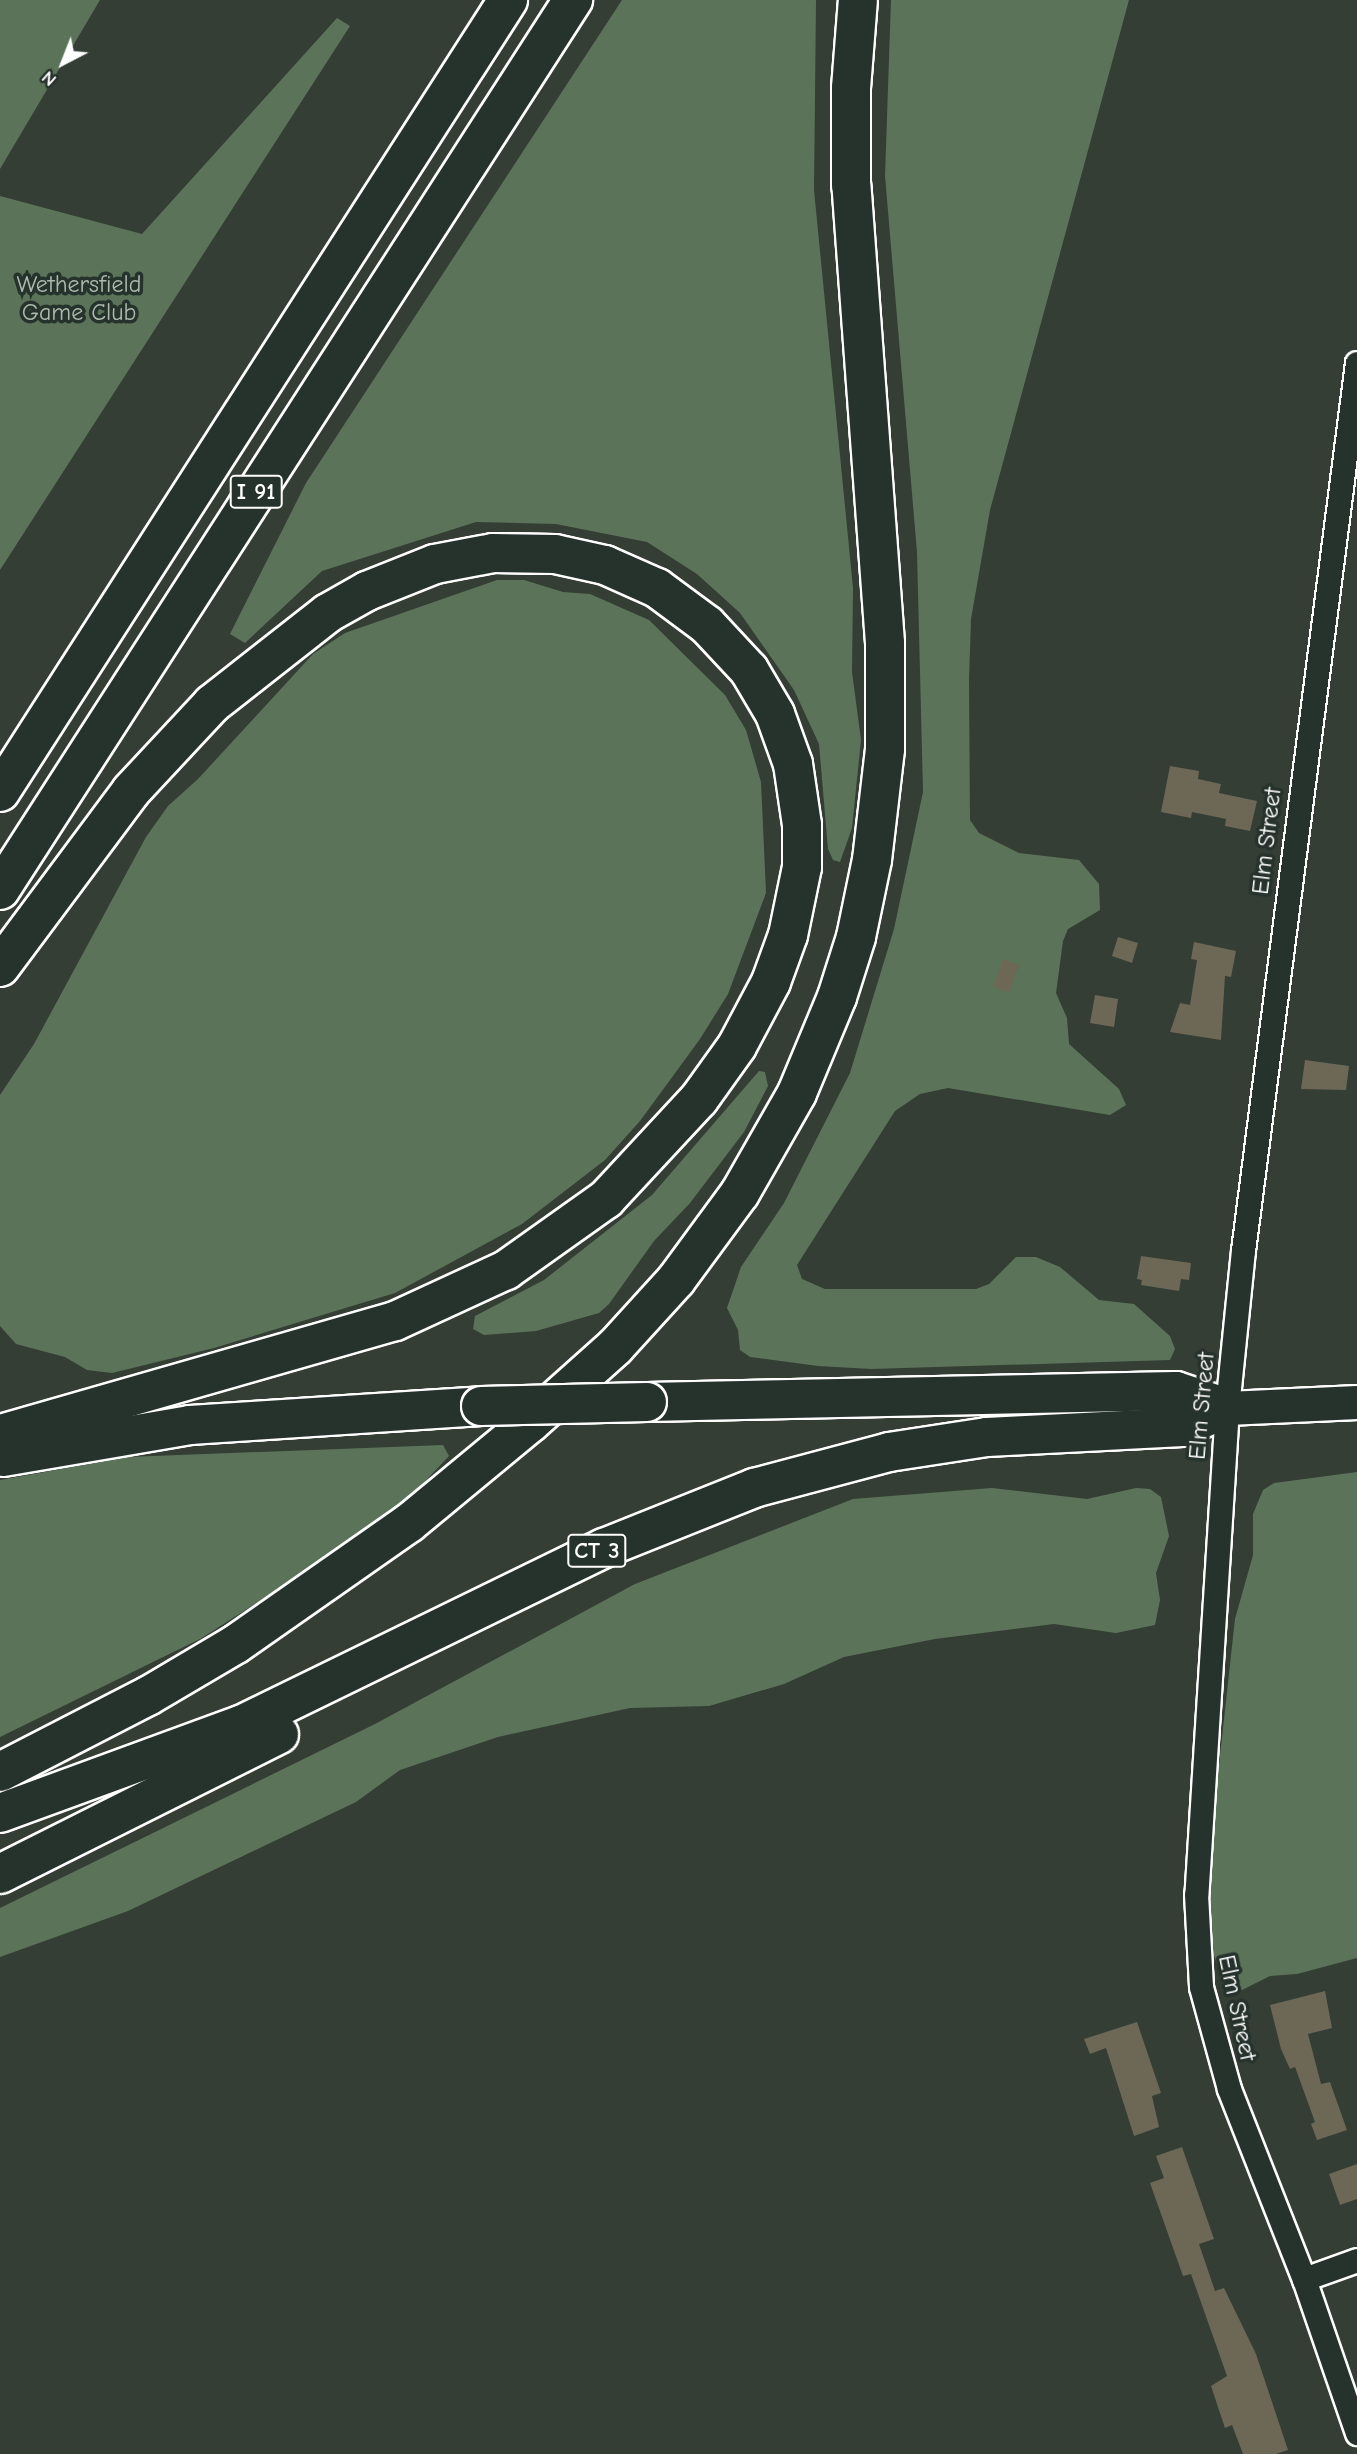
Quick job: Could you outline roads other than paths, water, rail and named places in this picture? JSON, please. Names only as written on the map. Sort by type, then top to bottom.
[{"type":"highway","name":"I 91","points":[[3,785],[509,0]]},
{"type":"highway","name":"I 91","points":[[0,890],[573,0]]},
{"type":"highway","points":[[0,1772],[136,1702],[236,1644],[380,1545],[499,1450],[615,1347],[677,1280],[740,1193],[797,1093],[837,997],[856,937],[873,860],[885,749],[885,643],[851,185],[851,88],[858,0]]},
{"type":"highway","points":[[0,967],[131,791],[212,704],[328,612],[377,586],[435,564],[493,553],[555,554],[605,565],[657,588],[708,625],[749,670],[775,714],[793,764],[802,825],[802,867],[788,935],[771,982],[737,1046],[699,1099],[638,1168],[592,1211],[497,1276],[395,1321],[0,1434]]},
{"type":"highway","name":"CT 3","points":[[0,1457],[190,1425],[481,1406],[1176,1391],[1227,1408]]},
{"type":"highway","name":"CT 3","points":[[0,1813],[201,1741],[420,1640],[635,1534],[800,1474],[890,1452],[987,1437],[1183,1427],[1227,1408]]},
{"type":"highway","points":[[0,1874],[352,1697],[388,1673],[420,1640]]},
{"type":"main road","name":"CT 3","points":[[1227,1408],[1357,1402]]},
{"type":"street","name":"Elm Street","points":[[1357,363],[1277,966],[1227,1408],[1196,1936],[1201,1987],[1229,2090],[1304,2279],[1357,2433]]},
{"type":"street","points":[[1304,2279],[1357,2260]]},
{"type":"park label","name":"Wethersfield Game Club","points":[[79,299]]}]
